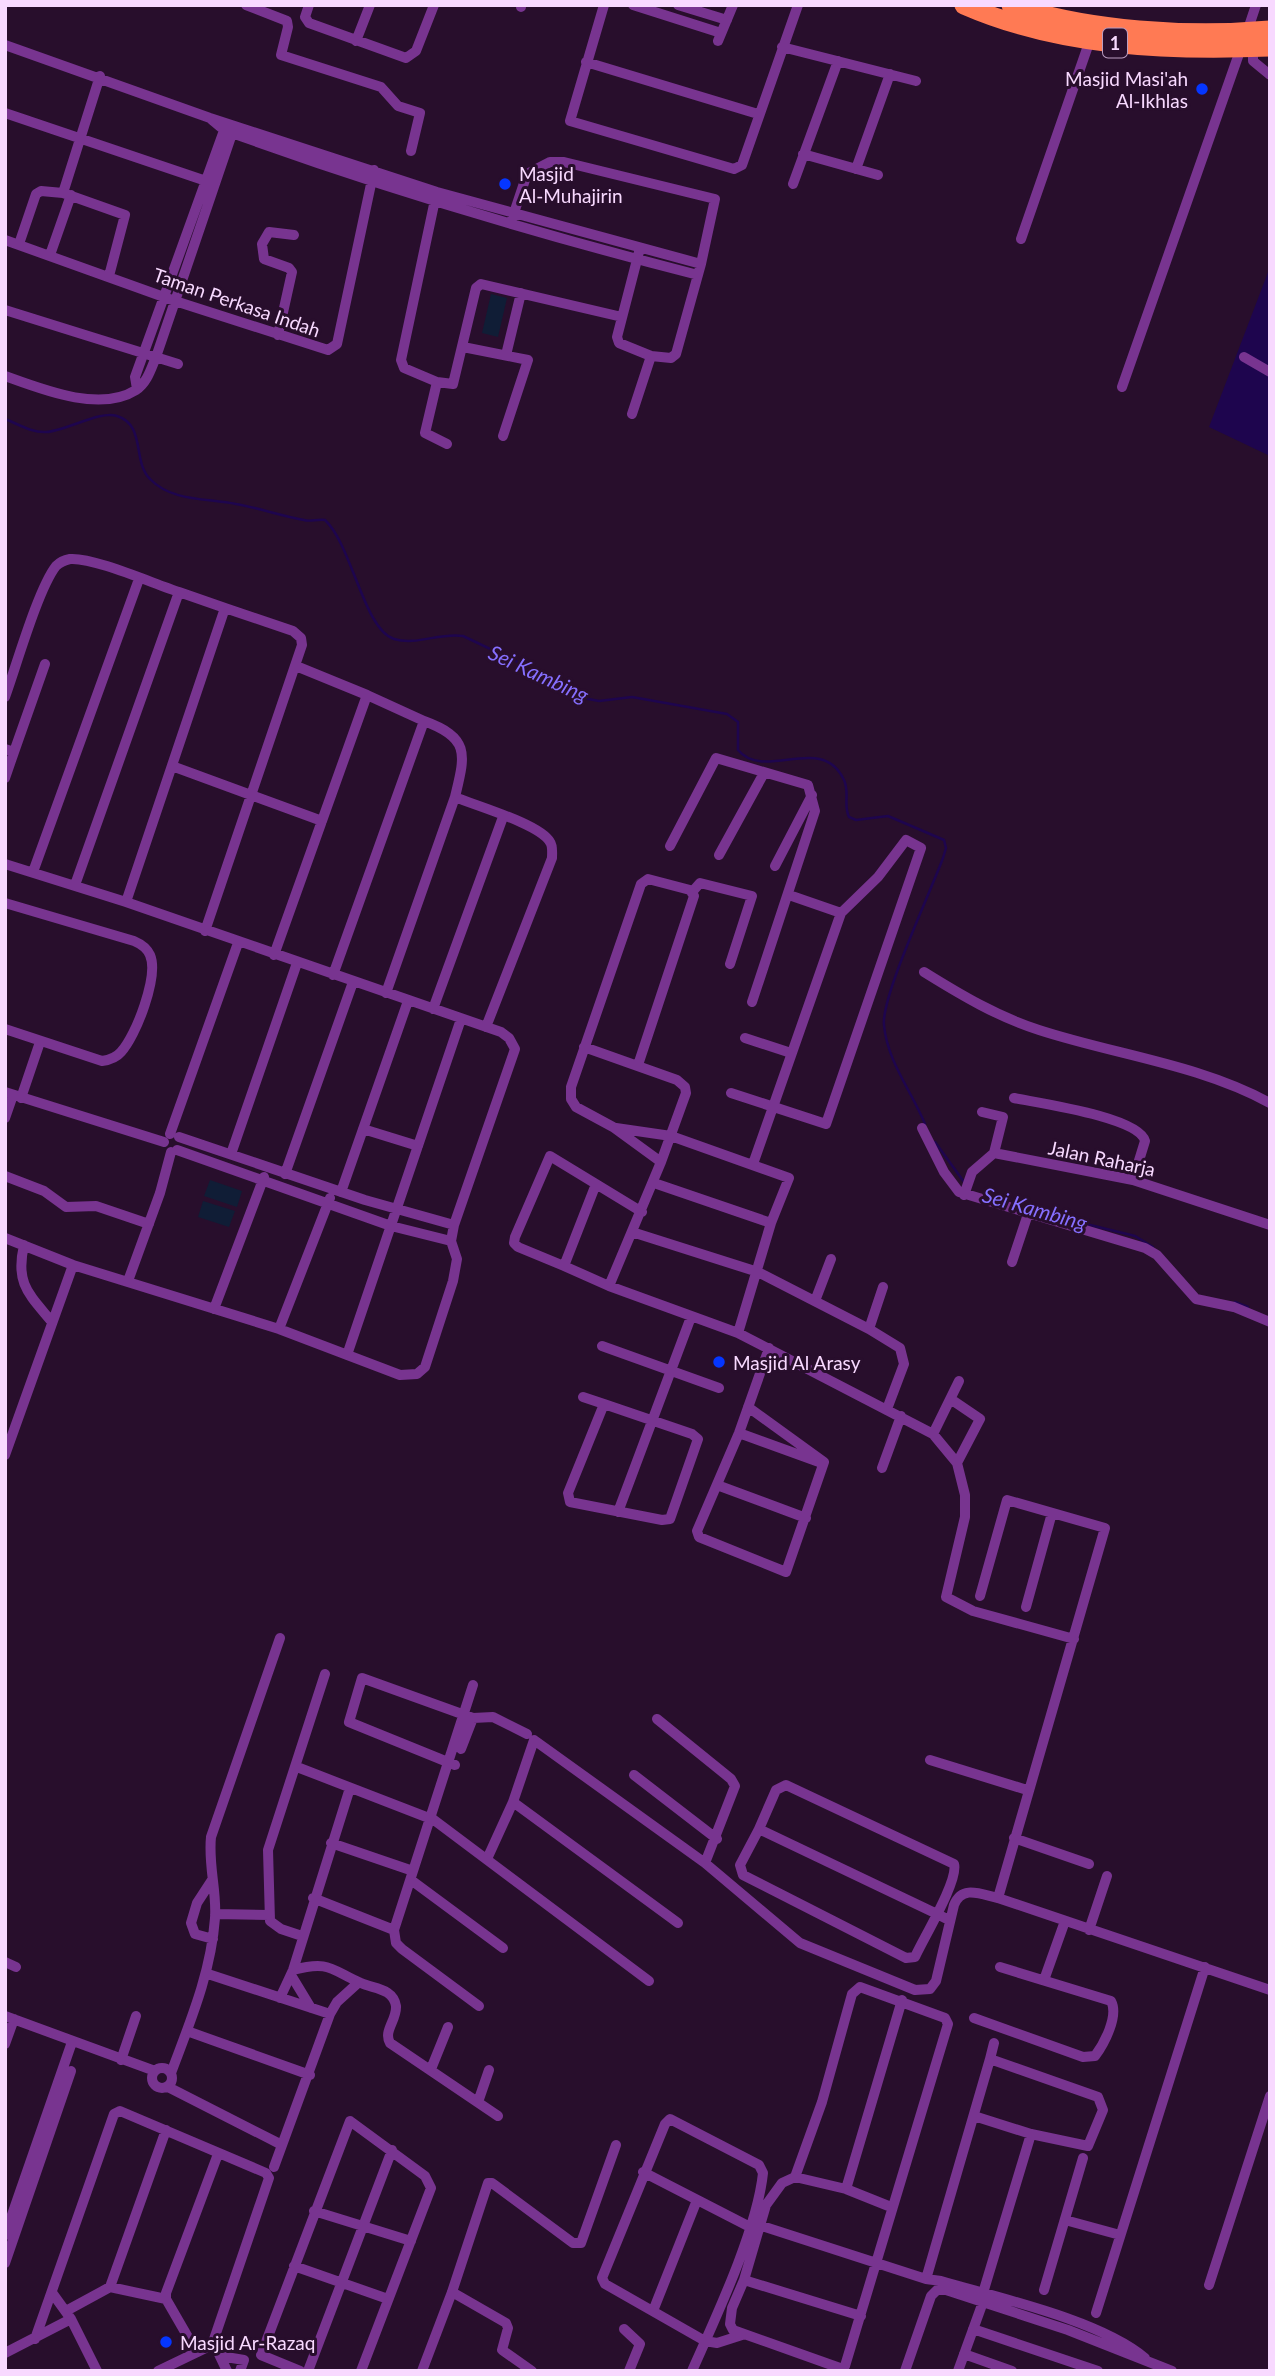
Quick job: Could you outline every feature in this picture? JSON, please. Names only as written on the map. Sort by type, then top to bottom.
[{"type":"highway","name":"1","points":[[964,5],[1035,29],[1090,40],[1150,47],[1253,44],[1270,30]]},
{"type":"highway","name":"1","points":[[1011,5],[1094,23],[1253,44]]},
{"type":"street","points":[[246,5],[286,21],[288,27],[281,55],[381,87],[398,106],[420,113],[411,151]]},
{"type":"street","points":[[309,5],[307,22],[410,58],[419,46],[434,5]]},
{"type":"street","points":[[356,41],[370,5]]},
{"type":"street","points":[[604,5],[568,119],[572,123],[737,169],[741,165],[798,5]]},
{"type":"street","points":[[633,5],[719,37],[733,5]]},
{"type":"street","points":[[678,5],[727,20]]},
{"type":"street","points":[[1256,5],[1253,61],[1270,75]]},
{"type":"street","points":[[1021,239],[1090,40]]},
{"type":"street","points":[[1122,387],[1253,44]]},
{"type":"street","points":[[5,45],[100,76],[230,128],[435,197],[637,259],[700,270]]},
{"type":"street","points":[[782,47],[916,81]]},
{"type":"street","points":[[793,184],[838,61]]},
{"type":"street","points":[[586,62],[758,114]]},
{"type":"street","points":[[856,169],[890,74]]},
{"type":"street","points":[[50,255],[79,138],[100,76]]},
{"type":"street","points":[[5,113],[210,182]]},
{"type":"street","points":[[137,390],[135,377],[144,354],[158,332],[230,128]]},
{"type":"street","points":[[803,155],[878,175]]},
{"type":"street","points":[[511,220],[527,174],[550,162],[564,162],[715,199],[700,270],[676,354],[671,358],[651,356],[618,342],[640,247]]},
{"type":"street","name":"Taman Perkasa Indah","points":[[5,240],[170,299],[325,350],[335,348],[373,176]]},
{"type":"street","points":[[19,244],[36,194],[41,191],[67,194],[125,215],[109,276]]},
{"type":"street","points":[[435,197],[401,363],[415,374],[437,382],[454,383],[477,286],[483,284],[622,317]]},
{"type":"street","points":[[511,220],[640,247],[700,270]]},
{"type":"street","points":[[278,335],[292,272],[289,268],[264,259],[262,244],[269,232],[293,235]]},
{"type":"street","points":[[506,355],[521,293]]},
{"type":"street","points":[[5,310],[178,364]]},
{"type":"street","points":[[5,376],[55,394],[115,397],[137,390],[147,378],[156,358],[158,332]]},
{"type":"street","points":[[463,347],[526,359],[529,364],[503,436]]},
{"type":"street","points":[[632,414],[651,356]]},
{"type":"street","points":[[1244,357],[1270,372]]},
{"type":"street","points":[[437,382],[425,433],[447,444]]},
{"type":"street","points":[[5,697],[39,604],[55,567],[62,561],[72,559],[90,563],[298,634],[302,645],[296,666],[205,931]]},
{"type":"street","points":[[33,872],[139,579]]},
{"type":"street","points":[[75,885],[179,592]]},
{"type":"street","points":[[126,902],[225,608]]},
{"type":"street","points":[[5,778],[10,750],[45,664]]},
{"type":"street","points":[[296,666],[448,732],[460,743],[464,761],[455,797],[386,993]]},
{"type":"street","points":[[274,955],[367,695]]},
{"type":"street","points":[[333,975],[424,721]]},
{"type":"street","points":[[670,846],[716,758],[808,785],[815,811],[752,1002]]},
{"type":"street","points":[[172,766],[322,821]]},
{"type":"street","points":[[719,855],[764,773]]},
{"type":"street","points":[[775,866],[812,794]]},
{"type":"street","points":[[455,797],[530,827],[550,841],[552,858],[486,1027]]},
{"type":"street","points":[[433,1009],[503,817]]},
{"type":"street","points":[[732,1093],[772,1107],[826,1124],[921,848],[906,840],[878,877],[841,913],[791,1053],[772,1107],[752,1164]]},
{"type":"street","points":[[5,864],[126,902],[461,1018],[509,1038],[514,1054],[454,1225],[451,1241]]},
{"type":"street","points":[[662,1162],[613,1127],[576,1107],[571,1099],[571,1087],[642,882],[651,880],[693,891]]},
{"type":"street","points":[[638,1065],[693,902],[693,891],[701,883],[752,896],[730,964]]},
{"type":"street","points":[[789,895],[841,913]]},
{"type":"street","points":[[5,903],[134,941],[146,950],[152,964],[147,995],[134,1033],[113,1059],[102,1061],[5,1029]]},
{"type":"street","points":[[174,1151],[171,1138],[238,943]]},
{"type":"street","points":[[231,1154],[297,963]]},
{"type":"street","points":[[924,972],[981,1007],[1038,1030],[1173,1065],[1220,1081],[1270,1103]]},
{"type":"street","points":[[285,1174],[353,982]]},
{"type":"street","points":[[279,1329],[327,1205],[337,1191],[363,1129],[408,1001]]},
{"type":"street","points":[[346,1355],[461,1018]]},
{"type":"street","points":[[745,1038],[791,1053]]},
{"type":"street","points":[[5,1118],[13,1095],[40,1042]]},
{"type":"street","points":[[584,1047],[638,1065],[680,1082],[686,1088],[654,1183],[609,1286]]},
{"type":"street","points":[[13,1095],[231,1154],[337,1191],[454,1225]]},
{"type":"street","points":[[1014,1098],[1100,1117],[1137,1129],[1145,1138],[1145,1145],[1133,1180]]},
{"type":"street","points":[[965,1193],[972,1172],[993,1153],[1003,1117],[982,1112]]},
{"type":"street","points":[[613,1127],[671,1136],[789,1178],[771,1223],[738,1332]]},
{"type":"street","points":[[922,1128],[949,1180],[965,1193],[1145,1248],[1157,1255],[1196,1299],[1234,1307],[1270,1322]]},
{"type":"street","points":[[363,1129],[418,1146]]},
{"type":"street","points":[[128,1281],[174,1151],[181,1144],[171,1138]]},
{"type":"street","points":[[5,1238],[73,1265],[279,1329],[409,1376],[425,1367],[453,1281],[457,1250],[451,1241],[391,1226],[174,1151]]},
{"type":"street","name":"Jalan Raharja","points":[[993,1153],[1133,1180],[1270,1225]]},
{"type":"street","points":[[642,1212],[550,1156],[514,1243],[609,1286],[738,1332],[933,1434],[957,1463],[965,1494],[965,1517],[946,1597],[973,1611],[1074,1639]]},
{"type":"street","points":[[214,1308],[267,1168]]},
{"type":"street","points":[[5,1176],[44,1191],[66,1207],[96,1206],[149,1224]]},
{"type":"street","points":[[654,1183],[771,1223]]},
{"type":"street","points":[[564,1266],[596,1184]]},
{"type":"street","points":[[1012,1262],[1028,1214]]},
{"type":"street","points":[[632,1232],[758,1272],[869,1329],[900,1348],[904,1356],[887,1409]]},
{"type":"street","points":[[24,1245],[20,1262],[21,1280],[52,1322]]},
{"type":"street","points":[[815,1301],[831,1259]]},
{"type":"street","points":[[5,1455],[73,1265]]},
{"type":"street","points":[[869,1329],[883,1287]]},
{"type":"street","points":[[618,1512],[691,1317]]},
{"type":"street","points":[[602,1346],[719,1388]]},
{"type":"street","points":[[748,1407],[823,1460],[824,1464],[788,1570],[783,1572],[699,1537],[697,1531],[739,1433],[748,1407],[769,1348]]},
{"type":"street","points":[[933,1434],[953,1400],[959,1381]]},
{"type":"street","points":[[583,1397],[604,1404],[653,1421],[692,1434],[699,1443],[673,1516],[662,1520],[575,1505],[569,1499],[604,1404]]},
{"type":"street","points":[[953,1400],[980,1419],[957,1463]]},
{"type":"street","points":[[882,1468],[901,1416]]},
{"type":"street","points":[[739,1433],[824,1464]]},
{"type":"street","points":[[717,1485],[806,1518]]},
{"type":"street","points":[[980,1596],[1007,1501],[1104,1527],[1106,1531],[1027,1790],[998,1898]]},
{"type":"street","points":[[1026,1607],[1052,1513]]},
{"type":"street","points":[[168,2087],[172,2082],[172,2073],[208,1974],[215,1914],[209,1856],[211,1838],[280,1637]]},
{"type":"street","points":[[302,1936],[274,1925],[270,1915],[268,1850],[297,1767],[324,1674]]},
{"type":"street","points":[[452,1763],[349,1722],[362,1679],[469,1716],[493,1717],[527,1734]]},
{"type":"street","points":[[473,1685],[469,1716],[394,1930],[396,1943],[402,1949],[479,2007]]},
{"type":"street","points":[[657,1719],[734,1782],[735,1786],[717,1839],[705,1863]]},
{"type":"street","points":[[487,1858],[513,1802],[534,1740],[705,1863],[800,1943],[915,1990],[930,1989],[936,1981],[949,1920],[956,1899],[964,1892],[998,1898],[1270,1990]]},
{"type":"street","points":[[930,1760],[1027,1790]]},
{"type":"street","points":[[297,1767],[431,1819],[649,1981]]},
{"type":"street","points":[[634,1775],[717,1839]]},
{"type":"street","points":[[786,1785],[954,1864],[955,1877],[915,1957],[905,1958],[743,1875],[740,1865],[759,1829],[776,1790],[786,1785]]},
{"type":"street","points":[[280,1998],[292,1972],[313,1898],[350,1788]]},
{"type":"street","points":[[513,1802],[678,1923]]},
{"type":"street","points":[[759,1829],[949,1920]]},
{"type":"street","points":[[1014,1838],[1089,1864]]},
{"type":"street","points":[[331,1843],[412,1875],[503,1948]]},
{"type":"street","points":[[1089,1930],[1107,1876]]},
{"type":"street","points":[[212,1880],[197,1903],[191,1923],[195,1934],[213,1939]]},
{"type":"street","points":[[313,1898],[394,1930]]},
{"type":"street","points":[[215,1914],[270,1915]]},
{"type":"street","points":[[1044,1980],[1065,1921]]},
{"type":"street","points":[[292,1972],[322,1966],[344,1972],[359,1982],[391,1995],[396,2008],[388,2041],[498,2116]]},
{"type":"street","points":[[974,2018],[1083,2057],[1095,2056],[1105,2038],[1114,2004],[1000,1967]]},
{"type":"street","points":[[1096,2313],[1205,1967]]},
{"type":"street","points":[[292,1972],[311,2008]]},
{"type":"street","points":[[208,1974],[330,2014]]},
{"type":"street","points":[[274,2167],[330,2014],[359,1982]]},
{"type":"street","points":[[860,1987],[902,2000],[945,2018],[948,2024],[843,2368],[741,2335],[733,2330],[729,2317],[762,2226],[766,2205],[776,2189],[795,2177],[822,2102],[852,1994],[860,1987]]},
{"type":"street","points":[[845,2189],[902,2000]]},
{"type":"street","points":[[121,2060],[136,2016]]},
{"type":"street","points":[[5,2043],[10,2018],[121,2060],[155,2071],[163,2068],[172,2073]]},
{"type":"street","points":[[431,2069],[448,2026]]},
{"type":"street","points":[[187,2031],[310,2074]]},
{"type":"street","points":[[5,2235],[72,2042]]},
{"type":"street","points":[[926,2279],[994,2043]]},
{"type":"street","points":[[974,2116],[1031,2134],[1088,2146],[1103,2110],[1098,2097],[990,2059]]},
{"type":"street","points":[[478,2102],[489,2070]]},
{"type":"street","points":[[5,2263],[71,2071]]},
{"type":"street","points":[[155,2071],[152,2078],[155,2085],[168,2087],[282,2145]]},
{"type":"street","points":[[1209,2285],[1270,2096]]},
{"type":"street","points":[[35,2339],[114,2114],[120,2111],[266,2173],[269,2181],[212,2345]]},
{"type":"street","points":[[691,2371],[705,2341],[750,2227],[763,2176],[759,2165],[675,2119],[665,2123],[602,2278],[605,2284],[705,2341],[717,2343],[741,2335]]},
{"type":"street","points":[[300,2371],[261,2355],[350,2121],[430,2182],[428,2199],[361,2371]]},
{"type":"street","points":[[5,2353],[35,2339],[110,2287],[166,2130]]},
{"type":"street","points":[[958,2371],[974,2329],[1031,2134]]},
{"type":"street","points":[[422,2371],[489,2182],[573,2243],[581,2243],[616,2145]]},
{"type":"street","points":[[307,2371],[391,2150]]},
{"type":"street","points":[[166,2299],[218,2154]]},
{"type":"street","points":[[1044,2290],[1083,2158]]},
{"type":"street","points":[[643,2172],[750,2227],[762,2226],[1069,2325],[1172,2371]]},
{"type":"street","points":[[795,2177],[845,2189],[891,2207]]},
{"type":"street","points":[[653,2311],[697,2200]]},
{"type":"street","points":[[314,2211],[411,2241]]},
{"type":"street","points":[[1065,2221],[1120,2235]]},
{"type":"street","points":[[294,2266],[388,2300]]},
{"type":"street","points":[[744,2280],[861,2316]]},
{"type":"street","points":[[110,2287],[166,2299],[196,2351]]},
{"type":"street","points":[[905,2371],[931,2296],[937,2290],[983,2298]]},
{"type":"street","points":[[452,2292],[506,2323],[508,2328],[502,2350],[532,2371]]},
{"type":"street","points":[[53,2294],[69,2315],[97,2371]]},
{"type":"street","points":[[624,2329],[640,2344],[629,2371]]},
{"type":"street","points":[[974,2329],[1098,2371]]},
{"type":"street","points":[[158,2371],[212,2345]]},
{"type":"street","points":[[212,2345],[227,2371]]},
{"type":"street","points":[[964,2354],[1012,2371]]},
{"type":"street","points":[[220,2356],[244,2360],[240,2371]]},
{"type":"shaded area","points":[[1270,267],[1270,456],[1209,427]]},
{"type":"shaded area","points":[[491,294],[507,298],[498,337],[482,333]]},
{"type":"shaded area","points":[[210,1180],[242,1191],[237,1207],[204,1196]]},
{"type":"shaded area","points":[[203,1201],[235,1211],[229,1227],[198,1217]]},
{"type":"waterway","name":"Sei Kambing","points":[[5,419],[30,430],[46,432],[92,418],[117,416],[132,427],[141,463],[150,479],[169,492],[306,521],[325,520],[343,548],[374,620],[394,639],[411,641],[463,636],[566,685],[583,698],[599,701],[632,697],[727,714],[738,722],[738,750],[749,759],[822,760],[834,766],[844,780],[849,817],[856,820],[888,816],[944,840],[946,848],[943,858],[898,969],[885,1011],[884,1025],[895,1064],[925,1124]]},
{"type":"waterway","name":"Sei Kambing","points":[[935,1142],[964,1182]]},
{"type":"waterway","name":"Sei Kambing","points":[[1074,1221],[1135,1236],[1153,1247]]},
{"type":"waterway","name":"Sei Kambing","points":[[1235,1302],[1248,1307]]},
{"type":"place","name":"Masjid Masi'ah Al-Ikhlas","points":[[1202,89]]},
{"type":"place","name":"Masjid Al-Muhajirin","points":[[505,184]]},
{"type":"place","name":"Masjid Al Arasy","points":[[719,1362]]},
{"type":"place","name":"Masjid Ar-Razaq","points":[[166,2342]]}]
